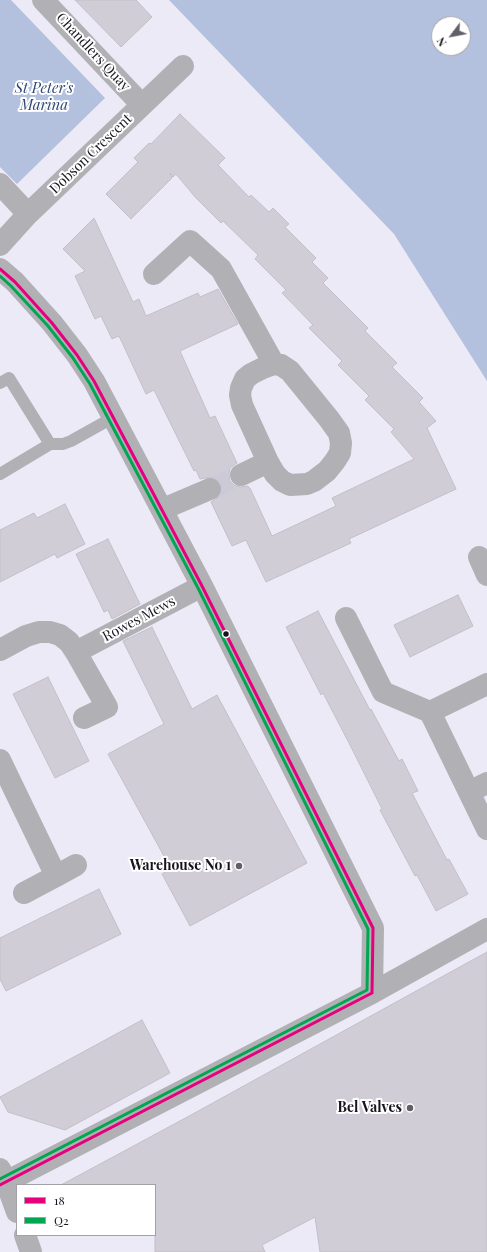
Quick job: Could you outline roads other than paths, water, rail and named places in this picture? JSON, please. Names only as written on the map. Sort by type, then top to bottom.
[{"type":"street","name":"Chandlers Quay","points":[[43,0],[142,105]]},
{"type":"street","name":"Dobson Crescent","points":[[0,245],[28,214],[183,66]]},
{"type":"street","points":[[0,184],[28,214]]},
{"type":"street","points":[[154,274],[190,241],[221,269],[274,364]]},
{"type":"street","points":[[0,268],[15,282],[52,323],[77,355],[94,381],[163,509],[374,928],[372,993]]},
{"type":"street","points":[[274,364],[290,371],[339,433],[341,443],[340,453],[335,461],[323,474],[307,484],[290,485],[282,481],[268,462],[242,405],[240,395],[245,379],[251,374],[274,364]]},
{"type":"street","points":[[241,475],[268,462]]},
{"type":"street","points":[[163,509],[210,489]]},
{"type":"street","name":"Rowes Mews","points":[[76,652],[202,586]]},
{"type":"street","points":[[346,618],[383,692],[430,712],[478,788],[487,829]]},
{"type":"street","points":[[0,650],[39,632],[50,632],[60,635],[69,642],[107,707],[84,718]]},
{"type":"street","points":[[430,712],[487,684]]},
{"type":"street","points":[[0,760],[56,876]]},
{"type":"street","points":[[24,893],[76,865]]},
{"type":"street","points":[[16,1210],[2,1179],[372,993],[487,929]]},
{"type":"street","points":[[25,1236],[31,1252]]},
{"type":"lane","points":[[0,383],[9,378],[50,444]]},
{"type":"lane","points":[[0,474],[50,444],[63,444],[72,441],[114,417]]},
{"type":"water","name":"St Peter's Marina","points":[[0,0],[11,0],[105,98],[17,184],[0,167]]},
{"type":"water","points":[[169,0],[487,0],[487,381],[394,234]]},
{"type":"tunnel","points":[[210,489],[241,475]]},
{"type":"place","name":"Warehouse No 1","points":[[239,866]]},
{"type":"place","name":"Bel Valves","points":[[410,1108]]}]
